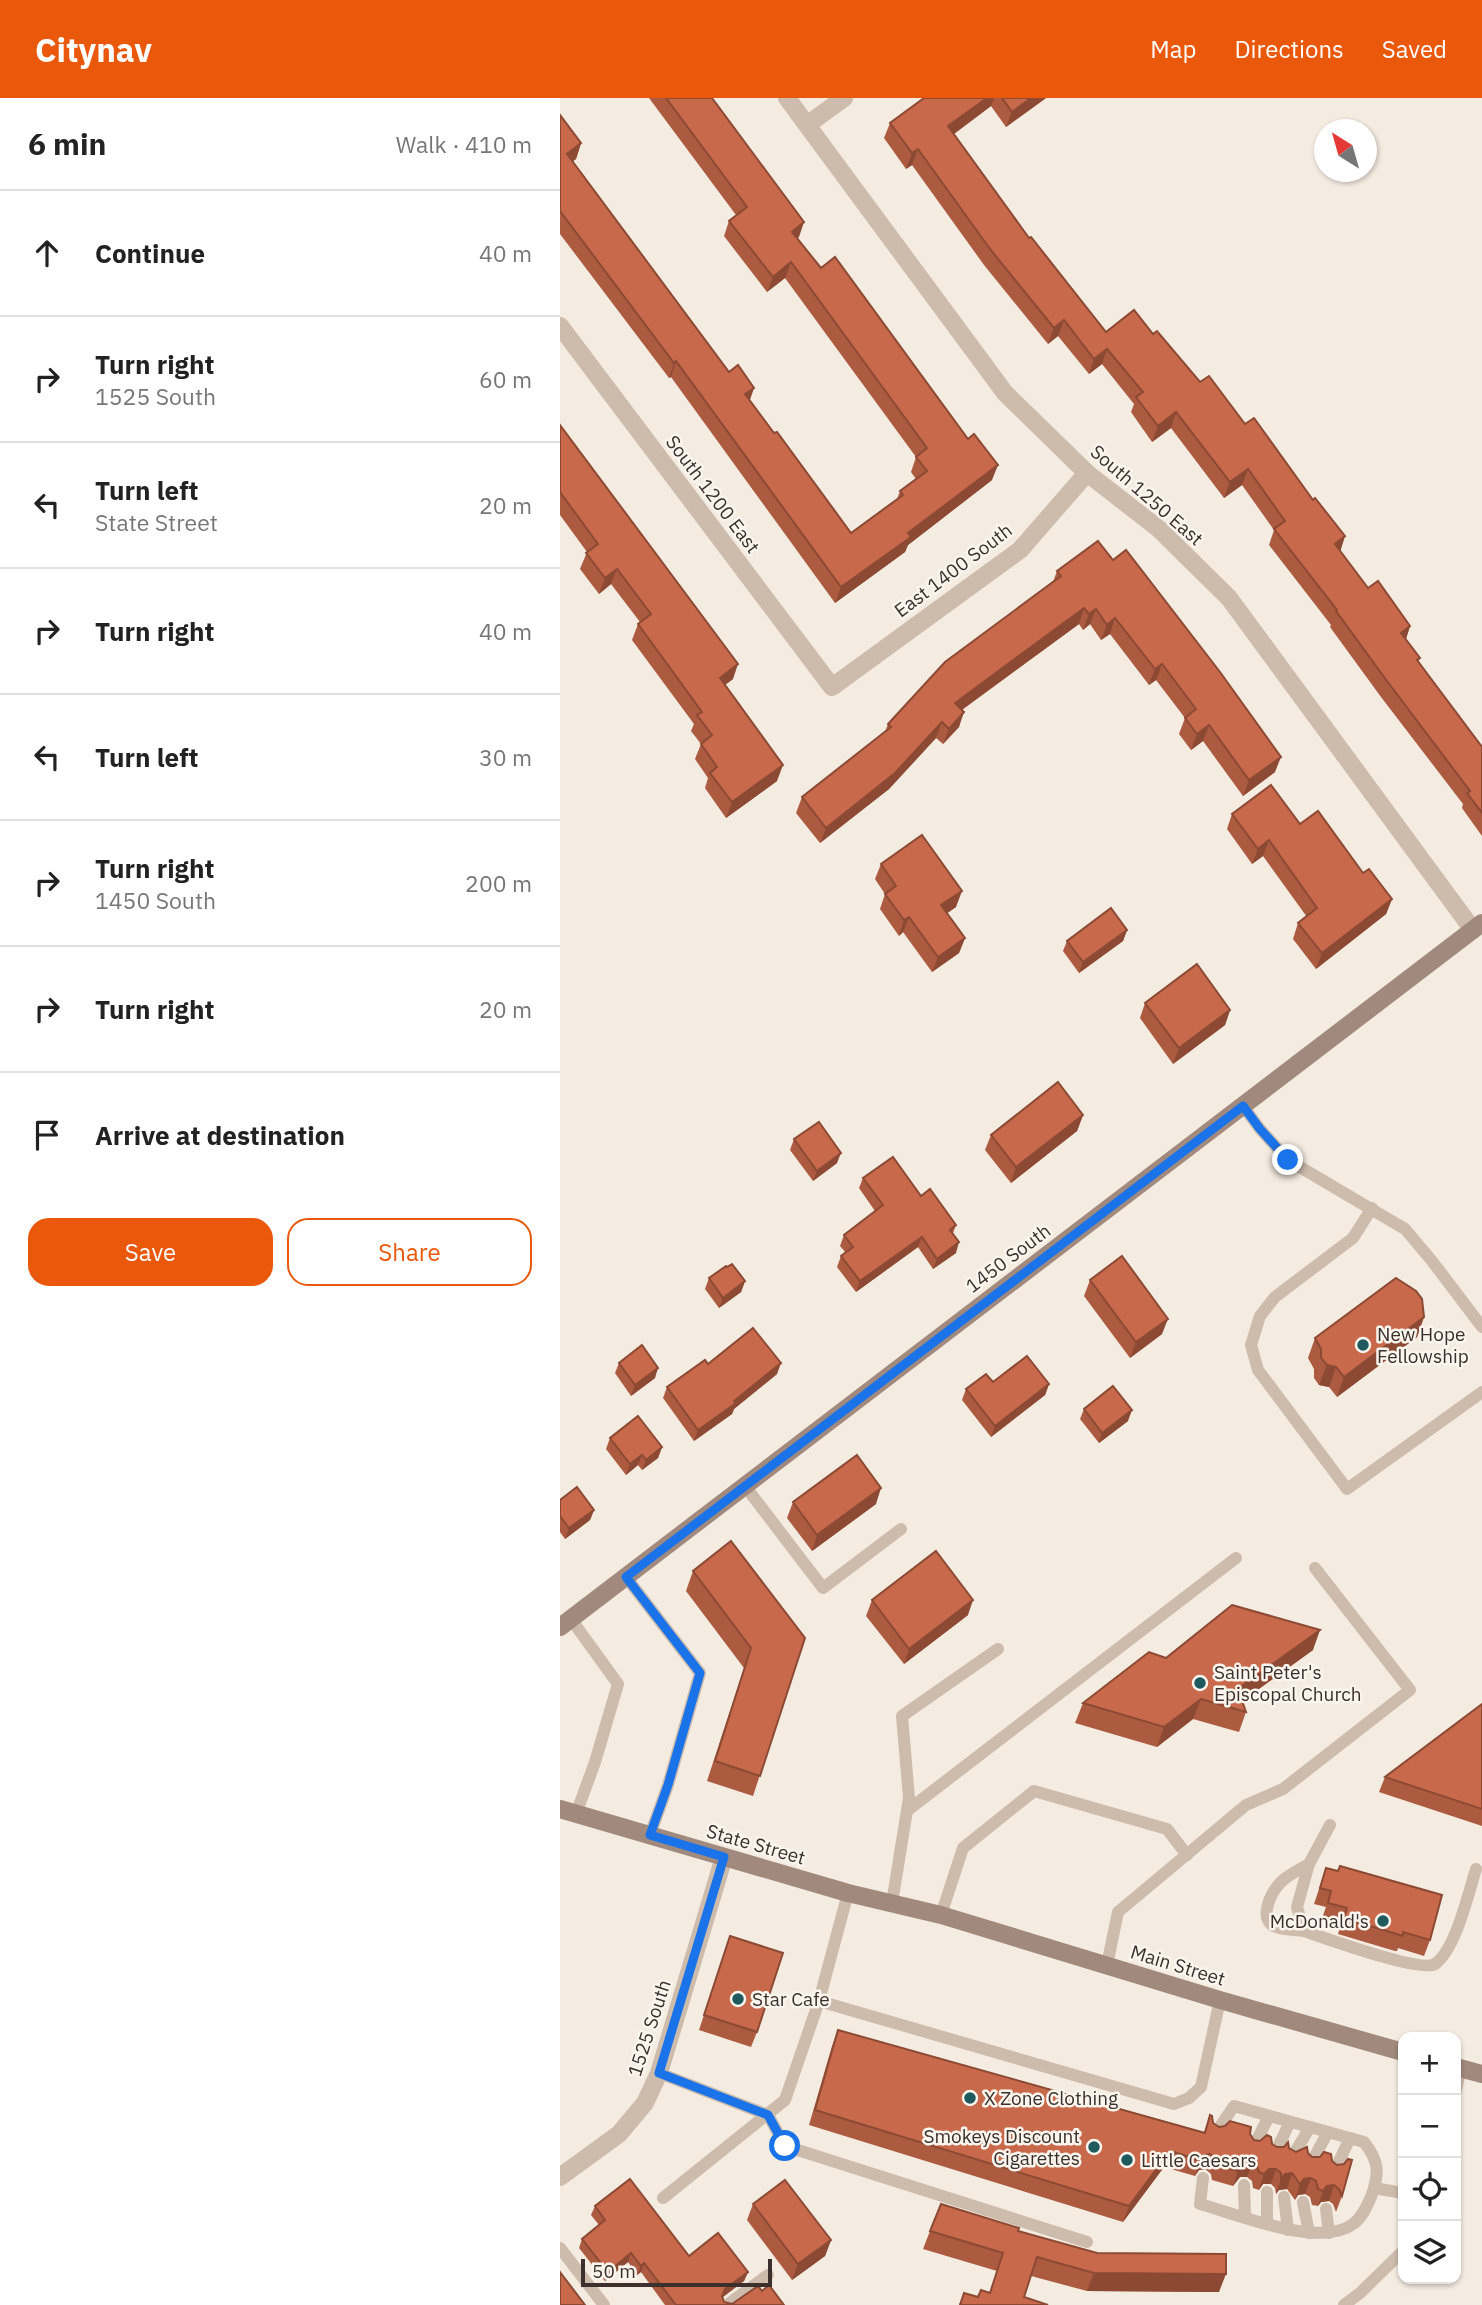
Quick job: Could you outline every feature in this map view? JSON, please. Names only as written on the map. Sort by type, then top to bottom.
[{"type":"street","name":"South 1250 East","points":[[787,98],[1005,393],[1087,473],[1159,529],[1229,598],[1478,926]]},
{"type":"street","points":[[807,125],[844,98]]},
{"type":"street","name":"South 1200 East","points":[[560,326],[832,687]]},
{"type":"street","name":"East 1400 South","points":[[832,687],[1020,550],[1087,473]]},
{"type":"street","name":"1450 South","points":[[565,1623],[1478,926]]},
{"type":"street","name":"State Street","points":[[568,1811],[848,1892],[941,1915]]},
{"type":"street","name":"1525 South","points":[[560,2178],[619,2134],[645,2103],[659,2073],[724,1857]]},
{"type":"street","name":"Main Street","points":[[941,1915],[1220,2000],[1398,2051]]},
{"type":"street","points":[[1461,2068],[1482,2074]]},
{"type":"lane","points":[[1243,1106],[1288,1160],[1405,1229],[1482,1327]]},
{"type":"lane","points":[[1371,1208],[1353,1238],[1275,1297],[1259,1315],[1251,1345],[1258,1370],[1347,1489],[1482,1392]]},
{"type":"lane","points":[[745,1486],[823,1588],[901,1529]]},
{"type":"lane","points":[[908,1810],[1236,1558]]},
{"type":"lane","points":[[1107,1965],[1118,1912],[1246,1805],[1283,1789],[1410,1690],[1315,1568]]},
{"type":"lane","points":[[626,1577],[700,1673],[668,1785],[650,1835]]},
{"type":"lane","points":[[565,1623],[618,1684],[594,1762],[568,1811]]},
{"type":"lane","points":[[892,1903],[909,1798],[902,1716],[998,1649]]},
{"type":"lane","points":[[941,1915],[963,1848],[1034,1791],[1167,1829],[1187,1855]]},
{"type":"lane","points":[[1304,1931],[1297,1907],[1309,1864],[1330,1825]]},
{"type":"lane","points":[[1309,1864],[1281,1882],[1269,1898],[1266,1911],[1274,1926],[1304,1931],[1425,1967],[1433,1965],[1451,1941],[1476,1870]]},
{"type":"lane","points":[[663,2198],[785,2100],[819,2001],[848,1892]]},
{"type":"lane","points":[[819,2001],[1174,2104],[1189,2098],[1201,2087],[1220,2000]]},
{"type":"lane","points":[[659,2073],[768,2115],[785,2146],[1087,2242]]},
{"type":"lane","points":[[1203,2178],[1200,2204],[1289,2230],[1309,2233],[1329,2233],[1353,2225],[1367,2208],[1374,2188],[1377,2168],[1375,2155],[1364,2142],[1234,2106],[1216,2134]]},
{"type":"lane","points":[[1252,2148],[1269,2116]]},
{"type":"lane","points":[[1274,2155],[1290,2122]]},
{"type":"lane","points":[[1291,2160],[1310,2127]]},
{"type":"lane","points":[[1310,2165],[1328,2132]]},
{"type":"lane","points":[[1334,2172],[1350,2138]]},
{"type":"lane","points":[[1244,2185],[1245,2217]]},
{"type":"lane","points":[[1374,2188],[1398,2192]]},
{"type":"lane","points":[[1267,2192],[1267,2224]]},
{"type":"lane","points":[[1284,2197],[1289,2230]]},
{"type":"lane","points":[[1303,2202],[1309,2233]]},
{"type":"lane","points":[[1326,2209],[1329,2233]]},
{"type":"lane","points":[[560,2248],[604,2305]]},
{"type":"lane","points":[[1344,2305],[1398,2256]]},
{"type":"lane","points":[[727,2305],[768,2275]]},
{"type":"building","points":[[666,98],[712,98],[804,222],[792,232],[821,268],[835,257],[968,439],[974,434],[998,465],[908,533],[911,537],[841,587],[676,361],[674,363],[560,211],[560,115],[581,143],[567,154],[729,372],[738,365],[754,388],[745,394],[774,433],[777,432],[851,533],[903,495],[900,491],[927,471],[916,457],[927,448],[791,262],[773,277],[729,221],[747,207]]},
{"type":"building","points":[[924,98],[987,98],[948,126],[1029,238],[1031,237],[1106,332],[1134,310],[1153,334],[1157,331],[1200,382],[1209,376],[1245,424],[1254,418],[1313,500],[1315,498],[1345,536],[1335,544],[1368,588],[1378,581],[1410,626],[1401,633],[1420,658],[1417,660],[1482,747],[1482,813],[1467,793],[1470,791],[1274,529],[1285,521],[1248,469],[1230,482],[1176,412],[1158,426],[1136,397],[1143,392],[1107,349],[1094,359],[1064,320],[1054,328],[990,249],[918,149],[912,153],[890,123]]},
{"type":"building","points":[[1002,98],[1031,98],[1012,112]]},
{"type":"building","points":[[560,425],[738,664],[720,678],[783,765],[732,802],[710,773],[717,767],[701,744],[712,735],[697,715],[702,712],[638,624],[651,614],[617,569],[605,578],[586,553],[598,544],[560,492]]},
{"type":"building","points":[[1098,541],[1113,560],[1126,550],[1220,672],[1281,757],[1249,780],[1209,725],[1197,734],[1185,718],[1196,709],[1162,664],[1155,669],[1115,618],[1107,625],[1096,609],[1089,614],[1084,608],[955,703],[964,712],[949,729],[942,722],[895,773],[826,828],[802,797],[891,727],[888,724],[945,662],[1061,576],[1057,571]]},
{"type":"building","points":[[1271,785],[1300,824],[1318,811],[1363,873],[1369,869],[1392,899],[1322,953],[1298,923],[1317,908],[1269,840],[1258,849],[1232,814]]},
{"type":"building","points":[[922,835],[962,891],[941,905],[965,938],[938,957],[909,917],[904,920],[885,894],[896,886],[881,864]]},
{"type":"building","points":[[1111,908],[1127,930],[1083,962],[1067,941]]},
{"type":"building","points":[[1197,964],[1230,1010],[1179,1048],[1145,1003]]},
{"type":"building","points":[[1058,1082],[1083,1115],[1016,1167],[991,1135]]},
{"type":"building","points":[[819,1122],[841,1153],[817,1171],[794,1139]]},
{"type":"building","points":[[893,1157],[921,1196],[930,1189],[956,1225],[950,1230],[959,1242],[937,1259],[922,1237],[860,1281],[841,1256],[853,1247],[844,1235],[883,1205],[863,1178]]},
{"type":"building","points":[[1122,1256],[1168,1319],[1136,1342],[1090,1280]]},
{"type":"building","points":[[732,1264],[745,1281],[723,1298],[709,1278]]},
{"type":"building","points":[[1396,1278],[1416,1291],[1422,1299],[1424,1317],[1344,1377],[1336,1367],[1327,1365],[1321,1358],[1321,1349],[1315,1338]]},
{"type":"building","points":[[753,1328],[781,1363],[734,1401],[736,1403],[698,1430],[667,1387],[705,1360],[708,1364]]},
{"type":"building","points":[[642,1345],[658,1368],[635,1385],[619,1363]]},
{"type":"building","points":[[1027,1356],[1049,1384],[995,1426],[966,1389],[986,1374],[993,1382]]},
{"type":"building","points":[[1113,1386],[1132,1410],[1102,1433],[1084,1409]]},
{"type":"building","points":[[638,1416],[662,1447],[646,1460],[642,1455],[630,1464],[610,1438]]},
{"type":"building","points":[[857,1455],[881,1488],[817,1535],[793,1502]]},
{"type":"building","points":[[577,1487],[594,1510],[569,1528],[560,1516],[560,1500]]},
{"type":"building","points":[[731,1541],[805,1638],[760,1776],[715,1761],[751,1648],[693,1571]]},
{"type":"building","points":[[936,1551],[973,1600],[909,1649],[872,1600]]},
{"type":"building","points":[[1232,1605],[1320,1630],[1238,1689],[1246,1712],[1201,1699],[1164,1727],[1083,1703],[1149,1652],[1166,1658]]},
{"type":"building","points":[[1482,1704],[1482,1809],[1385,1777]]},
{"type":"building","name":"McDonald's","points":[[1340,1866],[1442,1895],[1430,1940],[1403,1932],[1403,1936],[1344,1918],[1347,1908],[1328,1903],[1331,1891],[1320,1888],[1326,1868],[1338,1871]]},
{"type":"building","name":"Star Cafe","points":[[730,1936],[783,1953],[757,2032],[704,2015]]},
{"type":"building","points":[[838,2030],[1205,2133],[1210,2115],[1213,2123],[1219,2127],[1230,2121],[1251,2127],[1250,2134],[1254,2140],[1260,2141],[1267,2135],[1277,2147],[1284,2147],[1288,2142],[1289,2148],[1296,2152],[1307,2147],[1312,2157],[1320,2157],[1324,2152],[1331,2154],[1332,2161],[1337,2165],[1344,2164],[1348,2159],[1352,2160],[1342,2196],[1334,2185],[1327,2186],[1323,2191],[1318,2189],[1316,2181],[1311,2178],[1304,2179],[1300,2184],[1292,2173],[1285,2174],[1281,2179],[1281,2173],[1276,2169],[1269,2169],[1264,2174],[1259,2172],[1253,2161],[1246,2162],[1238,2171],[1217,2165],[1216,2158],[1210,2154],[1200,2160],[1170,2151],[1129,2206],[815,2110]]},
{"type":"building","points":[[630,2179],[689,2256],[718,2233],[748,2272],[725,2289],[722,2296],[724,2302],[732,2304],[758,2286],[762,2291],[769,2285],[784,2305],[676,2305],[644,2263],[641,2266],[631,2253],[608,2272],[582,2239],[605,2220],[595,2206]]},
{"type":"building","points":[[785,2180],[831,2240],[798,2264],[753,2204]]},
{"type":"building","points":[[941,2204],[1019,2228],[1018,2231],[1097,2253],[1226,2254],[1226,2274],[1094,2273],[1037,2257],[1024,2297],[1048,2305],[960,2305],[964,2293],[978,2297],[981,2290],[990,2293],[1003,2253],[930,2231]]},
{"type":"building","points":[[560,2272],[585,2305],[560,2305]]},
{"type":"place","name":"New Hope Fellowship","points":[[1363,1345]]},
{"type":"place","name":"Saint Peter's Episcopal Church","points":[[1200,1683]]},
{"type":"place","name":"McDonald's","points":[[1383,1921]]},
{"type":"place","name":"Star Cafe","points":[[738,1999]]},
{"type":"place","name":"X Zone Clothing","points":[[970,2098]]},
{"type":"place","name":"Smokeys Discount Cigarettes","points":[[1094,2147]]},
{"type":"place","name":"Little Caesars","points":[[1127,2160]]},
{"type":"route","points":[[785,2146],[768,2115],[659,2073],[724,1857],[650,1835],[668,1785],[700,1673],[626,1577],[1243,1106],[1288,1160]]}]
